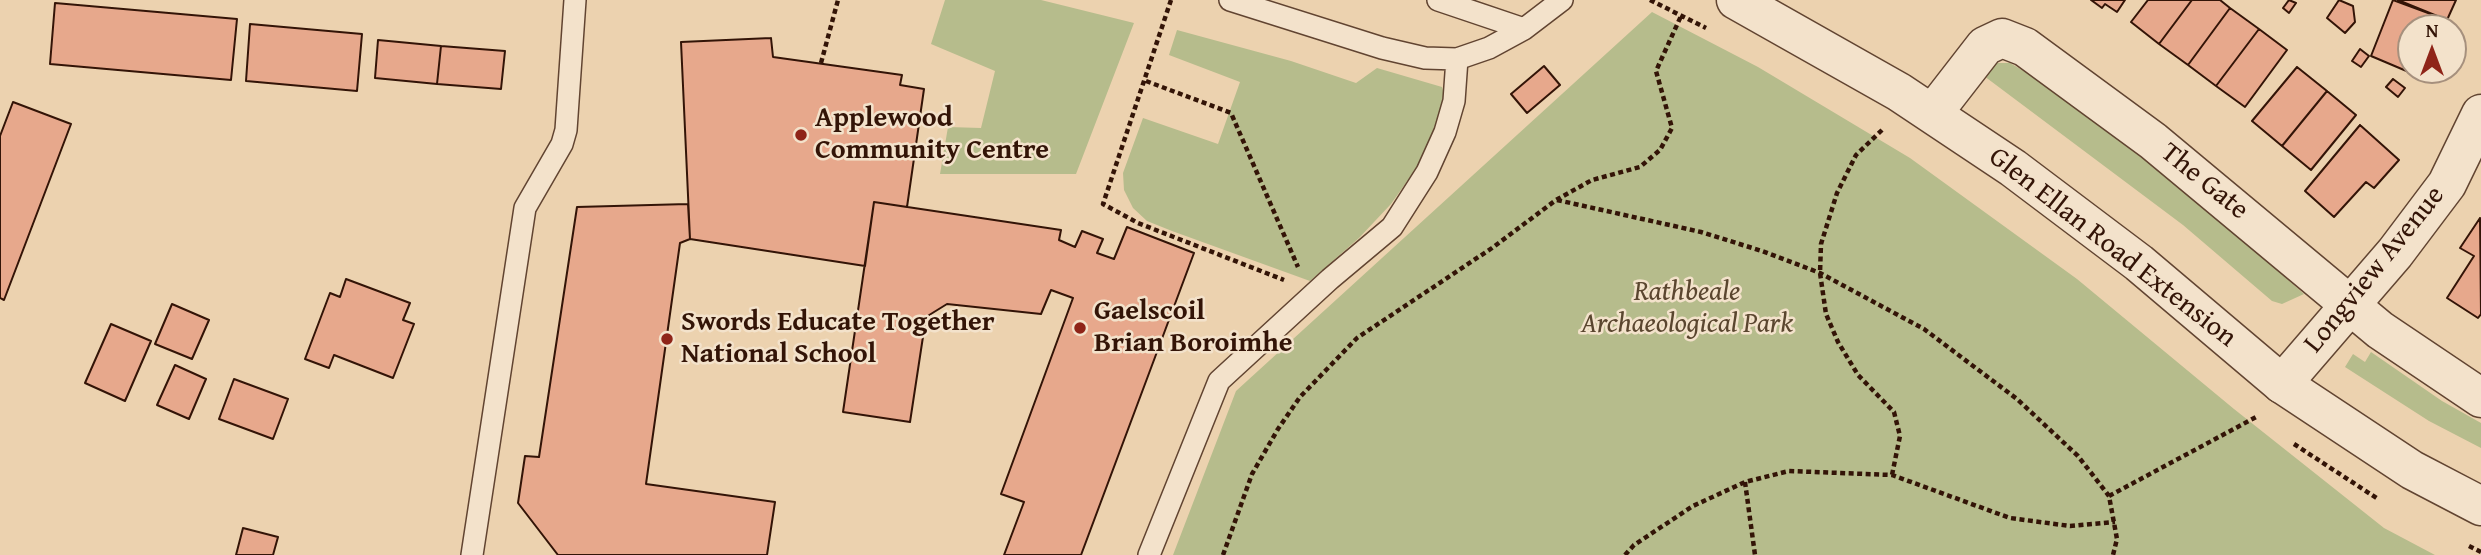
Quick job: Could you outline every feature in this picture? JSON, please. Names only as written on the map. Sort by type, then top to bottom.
[{"type":"street","name":"Glen Ellan Road Extension","points":[[1737,0],[1933,113],[2065,205],[2281,384],[2412,470],[2481,506]]},
{"type":"street","name":"The Gate","points":[[1933,113],[1985,46],[2002,38],[2025,47],[2153,141],[2349,305],[2432,368],[2481,398]]},
{"type":"street","name":"Longview Avenue","points":[[2281,384],[2395,253],[2447,184],[2481,114]]},
{"type":"lane","points":[[472,555],[522,219],[525,208],[562,144],[566,130],[575,0]]},
{"type":"lane","points":[[1230,0],[1382,48],[1425,58],[1457,58],[1489,48],[1524,29],[1562,0]]},
{"type":"lane","points":[[1438,0],[1524,29]]},
{"type":"lane","points":[[1149,555],[1219,381],[1309,291],[1392,227],[1427,172],[1445,132],[1454,101],[1457,58]]},
{"type":"path","points":[[821,63],[838,0]]},
{"type":"path","points":[[1171,0],[1103,204],[1138,223],[1309,291]]},
{"type":"path","points":[[1650,0],[1719,34]]},
{"type":"path","points":[[1223,555],[1252,474],[1300,397],[1357,338],[1492,248],[1556,200],[1592,180],[1649,163],[1668,140],[1672,128],[1671,116],[1656,71],[1681,16]]},
{"type":"path","points":[[1146,81],[1231,113],[1309,291]]},
{"type":"path","points":[[1872,124],[1893,138]]},
{"type":"path","points":[[1882,130],[1856,155],[1837,193],[1821,244],[1820,274],[1826,314],[1838,342],[1858,375],[1894,412],[1900,436],[1892,475]]},
{"type":"path","points":[[1556,200],[1701,232],[1820,274],[1924,329],[2017,399],[2078,456],[2109,496],[2117,539],[2113,555]]},
{"type":"path","points":[[2250,410],[2267,424]]},
{"type":"path","points":[[2109,496],[2258,416]]},
{"type":"path","points":[[2287,438],[2380,500]]},
{"type":"path","points":[[1625,555],[1633,545],[1693,506],[1745,482],[1789,471],[1892,475],[2010,518],[2070,526],[2115,522]]},
{"type":"path","points":[[1745,482],[1755,555]]},
{"type":"path","points":[[2460,542],[2481,552]]},
{"type":"green space","points":[[945,0],[1041,0],[1134,23],[1076,174],[940,174],[948,127],[981,128],[995,71],[931,44]]},
{"type":"green space","name":"Rathbeale Archaeological Park","points":[[1652,12],[1758,67],[1910,158],[2077,279],[2384,528],[2435,555],[1173,555],[1236,391]]},
{"type":"green space","points":[[1177,30],[1291,61],[1356,83],[1377,68],[1442,87],[1446,100],[1435,133],[1417,167],[1391,204],[1359,238],[1310,281],[1147,221],[1133,208],[1124,190],[1123,173],[1143,118],[1218,144],[1240,82],[1169,55]]},
{"type":"green space","points":[[1993,63],[2010,63],[2041,81],[2199,200],[2304,294],[2282,304],[2272,301],[2183,225],[1980,73]]},
{"type":"green space","points":[[2371,352],[2442,401],[2481,423],[2481,448],[2429,421],[2345,367],[2353,354],[2365,362]]},
{"type":"building","points":[[2091,0],[2125,0],[2117,12],[2105,4],[2102,8]]},
{"type":"building","points":[[2148,0],[2192,0],[2159,44],[2131,22]]},
{"type":"building","points":[[2192,0],[2220,0],[2230,8],[2188,65],[2159,44]]},
{"type":"building","points":[[2289,0],[2296,3],[2289,13],[2283,8]]},
{"type":"building","points":[[2339,0],[2353,6],[2355,22],[2345,33],[2327,18]]},
{"type":"building","points":[[2393,0],[2431,14],[2397,14],[2397,67],[2371,56]]},
{"type":"building","points":[[2398,0],[2456,0],[2450,14],[2432,14]]},
{"type":"building","points":[[55,3],[237,19],[231,80],[50,64]]},
{"type":"building","points":[[2230,8],[2259,29],[2216,86],[2188,65]]},
{"type":"building","points":[[250,24],[362,34],[357,91],[246,81]]},
{"type":"building","points":[[2259,29],[2287,50],[2245,107],[2216,86]]},
{"type":"building","name":"Applewood Community Centre","points":[[771,38],[773,57],[902,75],[900,85],[924,89],[907,207],[874,202],[865,266],[690,239],[681,42]]},
{"type":"building","points":[[378,40],[441,46],[437,84],[375,78]]},
{"type":"building","points":[[441,46],[505,51],[501,89],[437,84]]},
{"type":"building","points":[[2360,49],[2369,56],[2361,67],[2352,61]]},
{"type":"building","points":[[1544,66],[1560,85],[1527,113],[1511,94]]},
{"type":"building","points":[[2297,67],[2327,91],[2282,146],[2252,121]]},
{"type":"building","points":[[2393,79],[2405,88],[2398,97],[2386,87]]},
{"type":"building","points":[[2327,91],[2356,115],[2311,170],[2282,146]]},
{"type":"building","points":[[13,102],[71,124],[4,300],[0,298],[0,136]]},
{"type":"building","points":[[2360,125],[2399,160],[2374,188],[2366,182],[2334,217],[2305,191]]},
{"type":"building","points":[[874,202],[1061,230],[1059,240],[1075,247],[1082,231],[1103,239],[1097,253],[1114,259],[1127,227],[1194,253],[1081,555],[1004,555],[1024,502],[1001,494],[1073,298],[1051,290],[1041,314],[947,304],[926,317],[910,422],[843,412]]},
{"type":"building","points":[[688,204],[690,239],[680,243],[646,484],[775,502],[767,555],[558,555],[518,503],[525,456],[539,457],[577,207]]},
{"type":"building","points":[[2480,218],[2481,314],[2478,318],[2447,298],[2474,256],[2460,248]]},
{"type":"building","points":[[346,279],[410,303],[403,320],[414,324],[393,378],[334,355],[329,368],[305,359],[330,293],[340,297]]},
{"type":"building","points":[[172,304],[209,320],[192,359],[155,344]]},
{"type":"building","points":[[111,324],[151,341],[125,401],[85,383]]},
{"type":"building","points":[[175,365],[206,379],[189,419],[157,405]]},
{"type":"building","points":[[234,379],[288,399],[273,439],[219,419]]},
{"type":"building","points":[[243,528],[278,537],[273,555],[236,555]]},
{"type":"place","name":"Applewood Community Centre","points":[[801,135]]},
{"type":"place","name":"Gaelscoil Brian Boroimhe","points":[[1080,328]]},
{"type":"place","name":"Swords Educate Together National School","points":[[667,339]]}]
